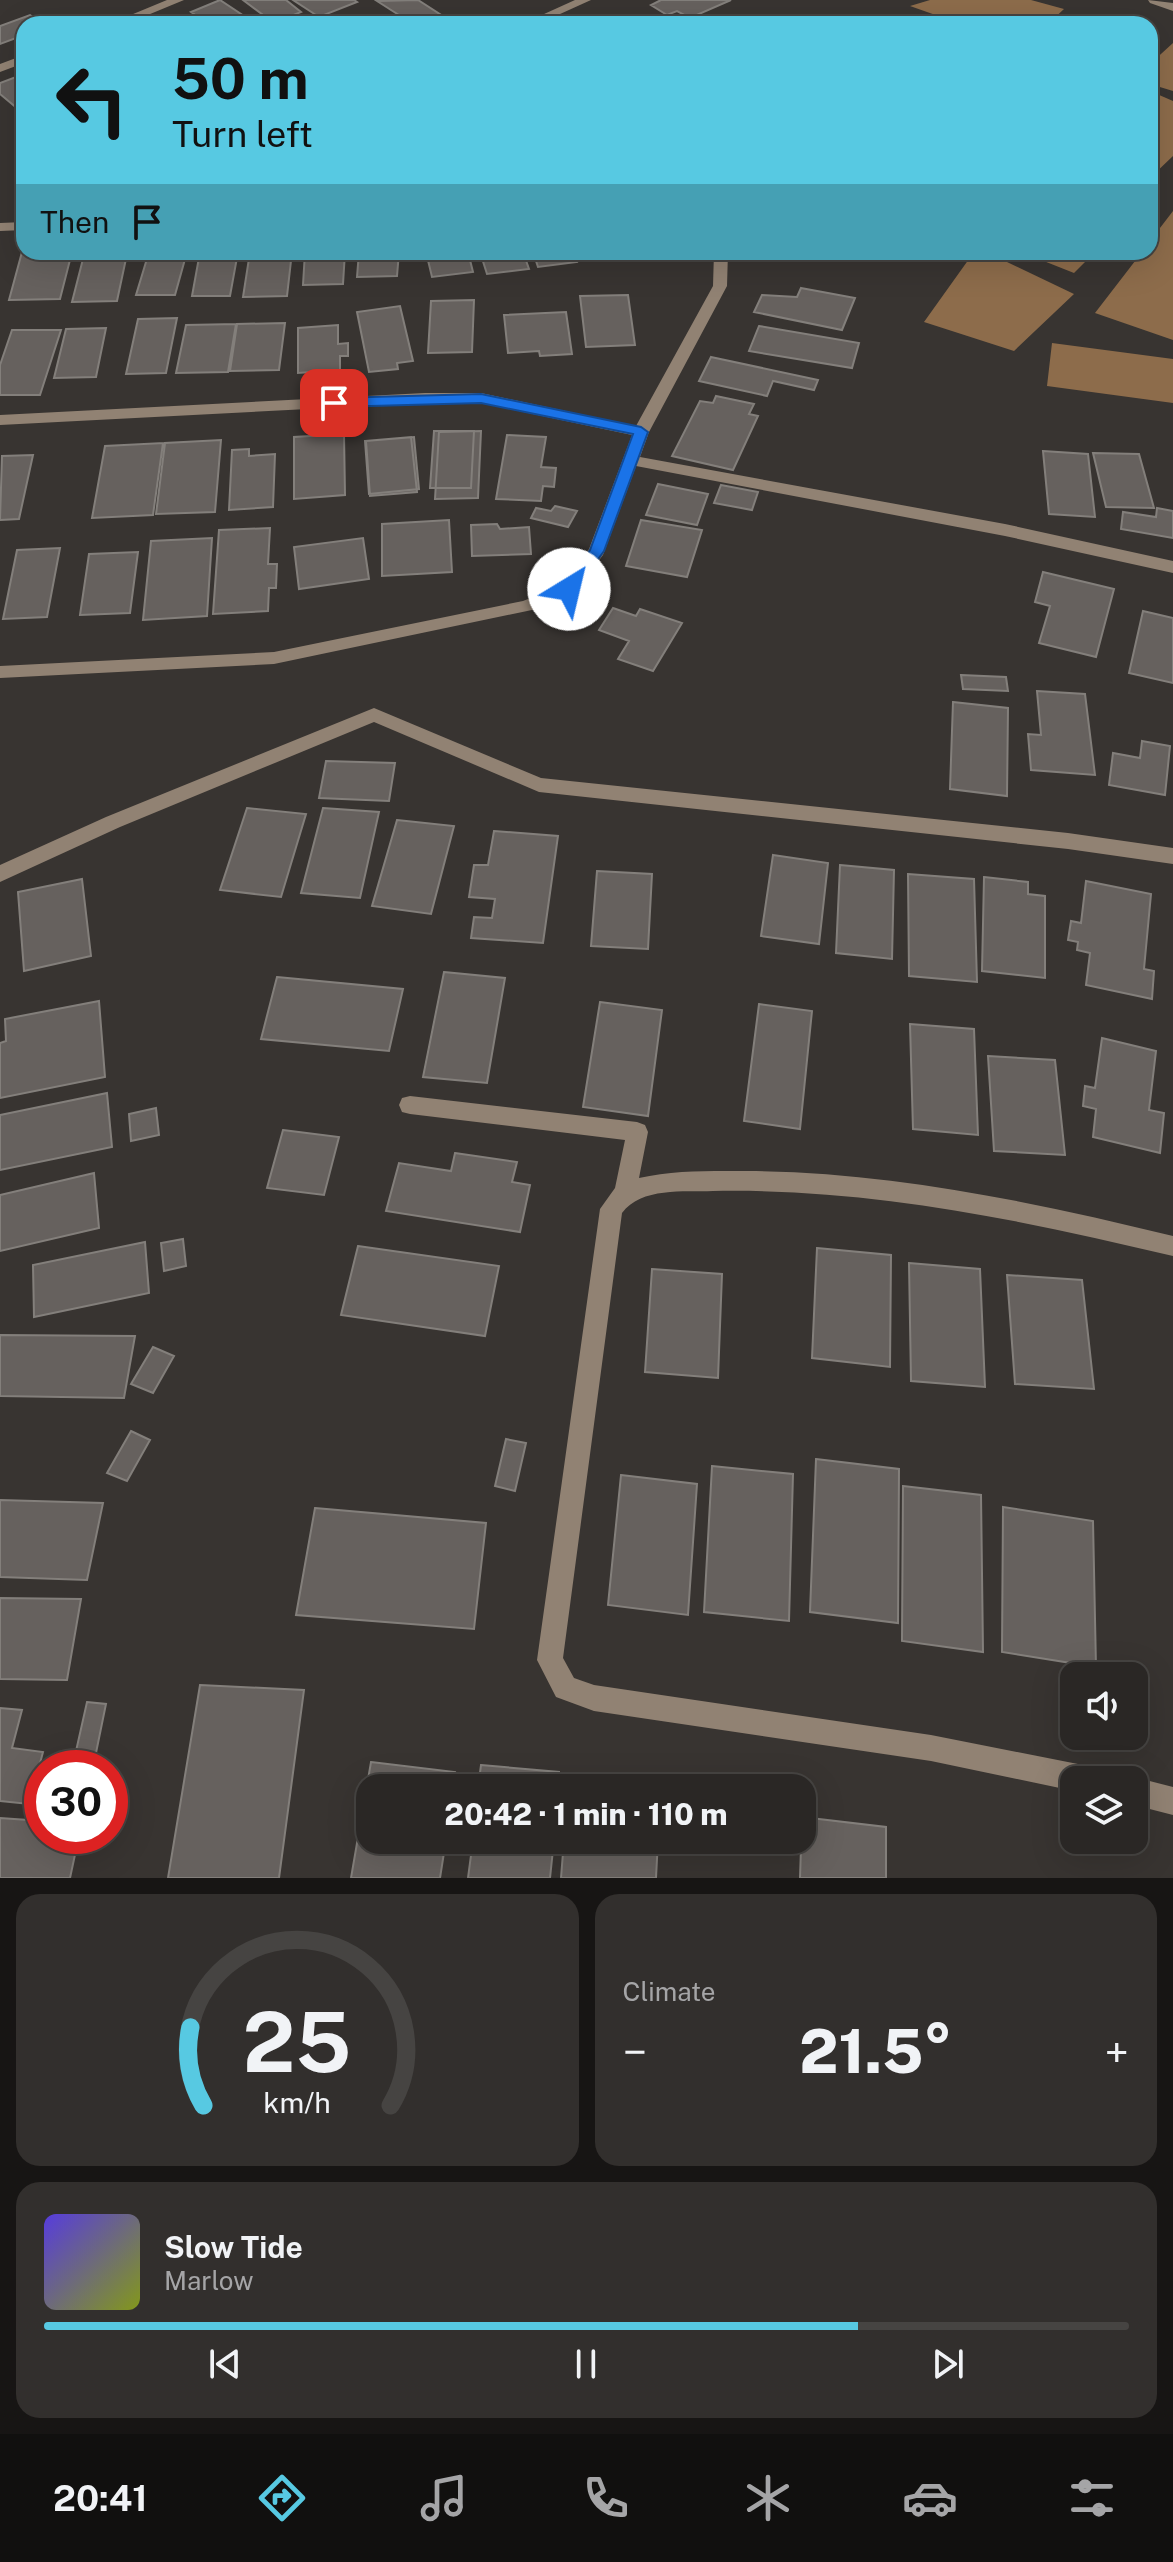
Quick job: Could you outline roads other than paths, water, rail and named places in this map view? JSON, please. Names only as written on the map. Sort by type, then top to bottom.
[{"type":"street","points":[[136,16],[178,0]]},
{"type":"street","points":[[547,16],[585,0]]},
{"type":"street","points":[[1154,0],[1173,7]]},
{"type":"street","points":[[0,672],[274,658],[526,606],[569,589],[597,551],[641,432],[720,286],[723,260]]},
{"type":"street","points":[[0,420],[425,398],[481,398],[641,432]]},
{"type":"street","points":[[630,460],[1005,530],[1173,567]]},
{"type":"street","points":[[0,874],[113,822],[374,715],[539,785],[1068,841],[1173,856]]},
{"type":"street","points":[[410,1105],[637,1132],[625,1192],[611,1209],[550,1660],[565,1688],[594,1698],[931,1748],[1060,1774]]},
{"type":"street","points":[[625,1192],[672,1182],[794,1179],[904,1191],[1042,1215],[1173,1246]]},
{"type":"street","points":[[1148,1795],[1173,1801]]}]
